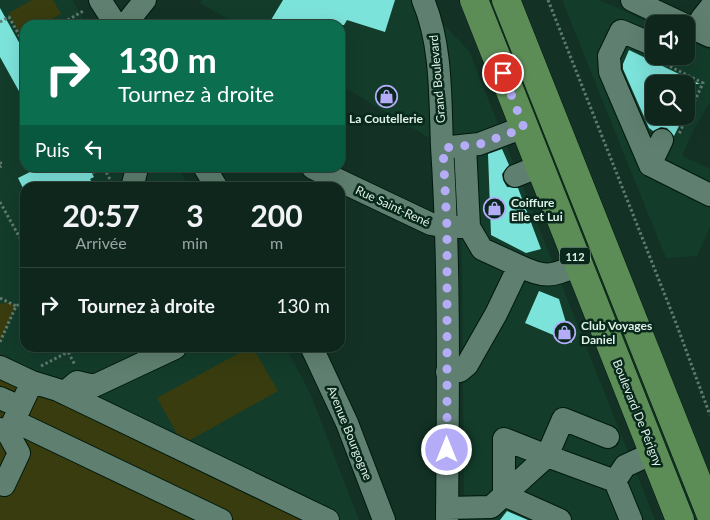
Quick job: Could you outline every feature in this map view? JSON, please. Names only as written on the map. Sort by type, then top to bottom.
[{"type":"main road","name":"Boulevard De Périgny","points":[[474,0],[524,128],[528,171],[579,266],[680,520]]},
{"type":"main road","name":"112","points":[[510,3],[710,513]]},
{"type":"street","points":[[131,20],[145,0]]},
{"type":"street","name":"Grand Boulevard","points":[[423,0],[429,17],[436,52],[443,148],[458,227],[447,372],[447,514]]},
{"type":"street","points":[[632,0],[663,15]]},
{"type":"street","points":[[93,5],[110,20]]},
{"type":"street","points":[[695,21],[702,18],[710,8]]},
{"type":"street","points":[[645,47],[621,31],[608,62],[610,72],[650,165],[710,195]]},
{"type":"street","points":[[443,148],[480,144],[524,128]]},
{"type":"street","points":[[650,165],[669,139]]},
{"type":"street","points":[[465,146],[458,227],[482,248],[544,276],[579,266]]},
{"type":"street","name":"Rue Saint-René","points":[[321,172],[342,182]]},
{"type":"street","name":"Rue Saint-René","points":[[345,183],[424,221],[458,227]]},
{"type":"street","points":[[447,372],[460,371],[467,366],[496,314],[519,266]]},
{"type":"street","points":[[64,393],[77,382],[94,386],[166,352]]},
{"type":"street","name":"Avenue Bourgogne","points":[[314,352],[348,423],[384,520]]},
{"type":"street","points":[[0,367],[34,374],[64,393],[328,520]]},
{"type":"street","points":[[11,423],[34,374]]},
{"type":"street","points":[[0,398],[11,423],[19,453],[1,487]]},
{"type":"street","points":[[447,514],[491,507],[547,456],[563,419],[608,437]]},
{"type":"street","points":[[11,423],[221,520]]},
{"type":"street","points":[[504,495],[504,438],[615,482],[631,520]]},
{"type":"street","points":[[615,482],[625,466],[654,453]]},
{"type":"street","points":[[504,495],[560,520]]},
{"type":"path","points":[[548,0],[676,322],[710,415]]},
{"type":"path","points":[[68,20],[93,5]]},
{"type":"path","points":[[0,22],[8,16],[20,37]]},
{"type":"path","points":[[669,65],[692,79],[704,83],[669,139]]},
{"type":"path","points":[[0,162],[2,166],[0,167]]},
{"type":"path","points":[[0,202],[20,238]]},
{"type":"path","points":[[0,298],[16,306]]},
{"type":"path","points":[[0,342],[16,306],[20,304]]},
{"type":"path","points":[[34,374],[40,366],[68,352],[78,370]]},
{"type":"shaded area","points":[[0,0],[72,0],[85,20],[20,20],[20,172],[180,172],[187,182],[20,182],[20,352],[288,352],[310,393],[359,520],[340,520],[0,354]]},
{"type":"shaded area","points":[[32,0],[53,0],[61,14],[50,20],[20,20],[20,34],[9,13]]},
{"type":"shaded area","points":[[202,0],[420,0],[469,51],[655,520],[464,520],[462,261],[455,136],[428,137],[345,88],[345,20],[229,20],[200,3]]},
{"type":"shaded area","points":[[562,0],[600,0],[645,21],[645,65],[695,65],[695,44],[710,50],[710,102],[693,131],[682,156],[710,169],[710,227],[697,256],[666,258]]},
{"type":"shaded area","points":[[7,302],[16,306],[0,342],[0,304]]},
{"type":"shaded area","points":[[241,352],[255,352],[278,391],[183,444],[340,520],[0,520],[0,354],[182,443],[157,398]]},
{"type":"building","points":[[283,0],[395,0],[385,32],[347,20],[345,23],[345,20],[271,20]]},
{"type":"building","points":[[0,8],[20,44],[20,93],[0,57]]},
{"type":"building","points":[[629,50],[645,58],[645,65],[660,65],[681,75],[645,75],[645,119],[623,69],[623,64]]},
{"type":"building","points":[[648,125],[680,125],[674,136],[667,128],[661,127],[653,131]]},
{"type":"building","points":[[502,149],[509,165],[502,174],[503,180],[507,187],[518,188],[541,249],[526,253],[491,235],[488,154]]},
{"type":"building","points":[[30,172],[91,172],[94,177],[90,179],[92,182],[20,182],[18,178]]},
{"type":"building","points":[[539,291],[559,299],[572,343],[525,323]]},
{"type":"building","points":[[507,511],[528,520],[500,520]]},
{"type":"place","name":"La Coutellerie","points":[[386,97]]},
{"type":"place","name":"Coiffure Elle et Lui","points":[[495,209]]},
{"type":"place","name":"Club Voyages Daniel","points":[[565,332]]},
{"type":"route","points":[[447,450],[447,227],[443,148],[480,144],[524,128],[503,73]]}]
